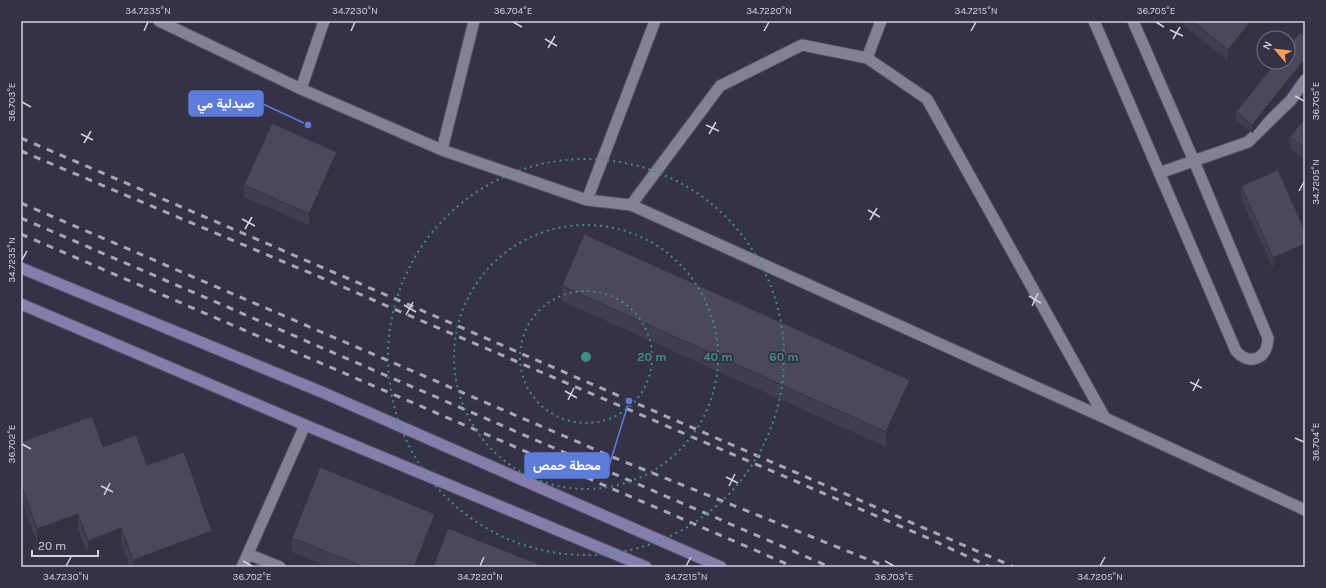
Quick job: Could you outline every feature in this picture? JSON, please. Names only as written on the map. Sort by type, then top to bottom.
[{"type":"main road","points":[[21,268],[324,393],[721,567]]},
{"type":"main road","points":[[21,304],[646,567]]},
{"type":"street","points":[[158,21],[301,89],[442,150],[588,200],[631,205],[1105,418],[1305,510]]},
{"type":"street","points":[[301,89],[324,21]]},
{"type":"street","points":[[442,150],[474,21]]},
{"type":"street","points":[[588,200],[655,21]]},
{"type":"street","points":[[867,58],[880,21]]},
{"type":"street","points":[[1094,21],[1236,351],[1240,356],[1246,359],[1259,357],[1265,352],[1268,346],[1268,338],[1194,161],[1133,21]]},
{"type":"street","points":[[631,205],[720,86],[802,45],[867,58],[927,99],[1105,418]]},
{"type":"street","points":[[1159,173],[1248,142],[1291,100],[1305,80]]},
{"type":"street","points":[[242,567],[306,425]]},
{"type":"street","points":[[248,554],[280,567]]},
{"type":"building","points":[[1192,21],[1251,21],[1228,50]]},
{"type":"building","points":[[1300,32],[1305,36],[1305,59],[1252,125],[1236,112],[1270,70],[1296,70],[1296,37]]},
{"type":"building","points":[[1305,118],[1305,148],[1290,137]]},
{"type":"building","points":[[272,123],[337,152],[309,214],[244,185]]},
{"type":"building","points":[[1278,170],[1305,231],[1305,244],[1273,258],[1241,186]]},
{"type":"building","points":[[584,234],[910,380],[886,432],[562,286]]},
{"type":"building","points":[[92,416],[103,447],[136,435],[147,465],[184,452],[212,531],[133,560],[121,528],[88,541],[78,514],[37,529],[21,485],[21,442]]},
{"type":"building","points":[[320,467],[435,514],[414,567],[364,567],[292,538]]},
{"type":"building","points":[[448,528],[546,567],[433,567]]},
{"type":"railway","points":[[21,138],[1014,567]]},
{"type":"railway","points":[[21,151],[322,278],[930,539],[990,567]]},
{"type":"railway","points":[[21,203],[615,458],[887,567]]},
{"type":"railway","points":[[21,218],[830,567]]},
{"type":"railway","points":[[21,234],[794,567]]},
{"type":"place","name":"صيدلية مي","points":[[308,125]]},
{"type":"place","name":"محطة حمص","points":[[629,401]]}]
